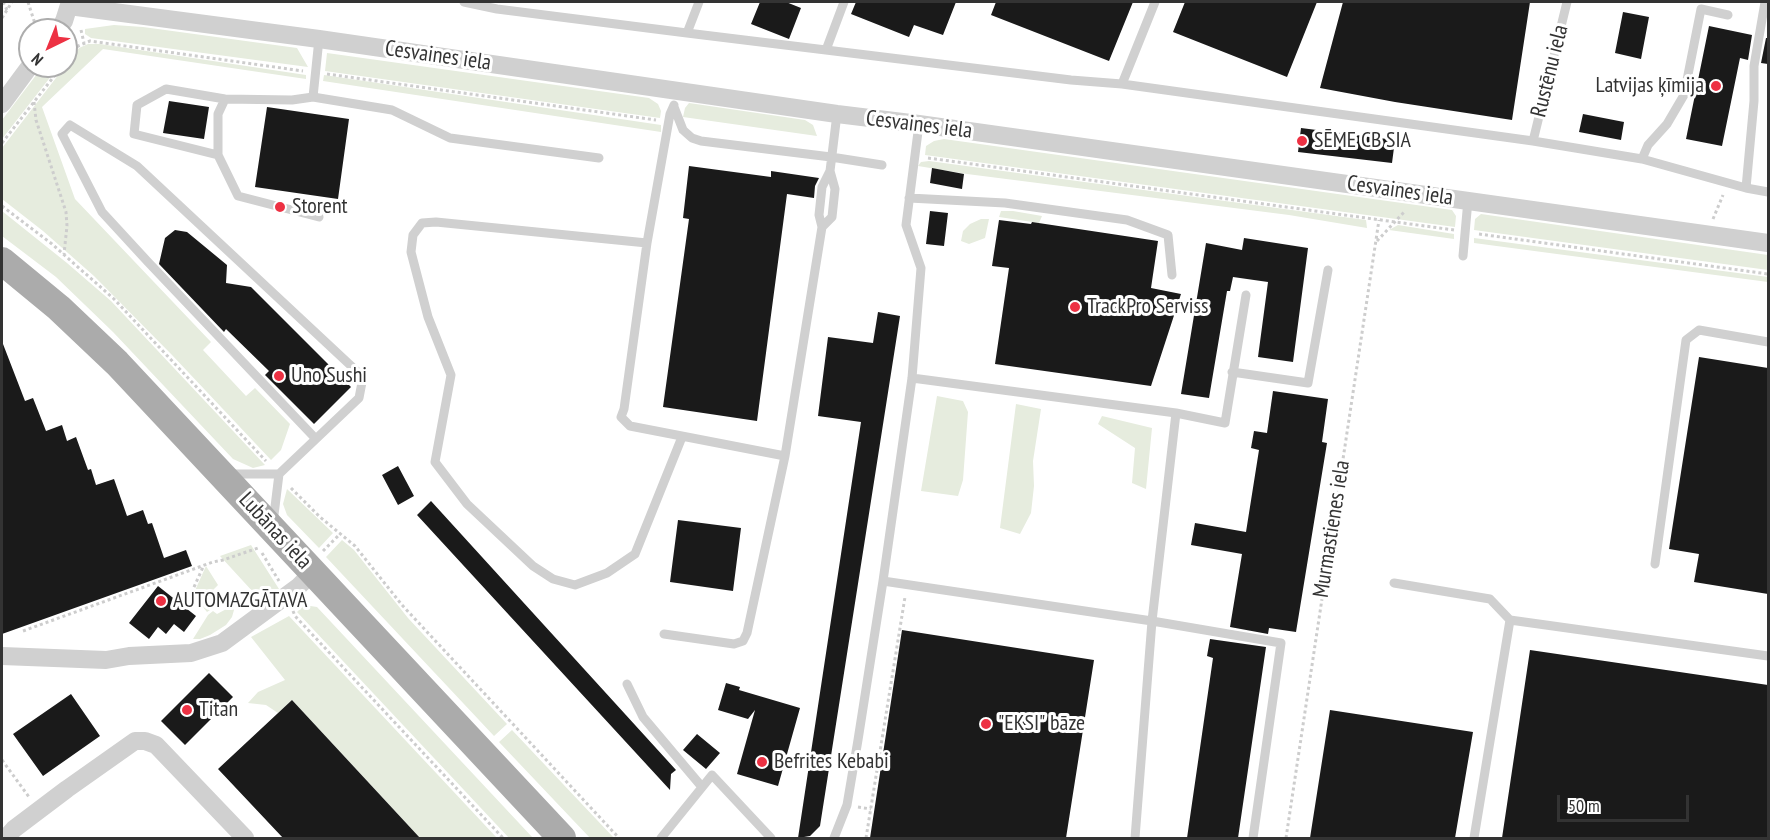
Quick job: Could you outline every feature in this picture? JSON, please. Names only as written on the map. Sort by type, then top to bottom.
[{"type":"main road","name":"Lubānas iela","points":[[2,261],[86,332],[221,474],[262,540],[317,562],[562,838]]},
{"type":"street","points":[[63,18],[69,4]]},
{"type":"street","name":"Cesvaines iela","points":[[69,4],[319,39],[675,99],[919,124],[1768,243]]},
{"type":"street","points":[[2,104],[21,78]]},
{"type":"street","points":[[2,656],[106,660],[129,656],[191,652],[222,643],[298,587],[317,562]]},
{"type":"street","points":[[6,838],[14,829],[67,789],[135,741],[145,741],[156,745],[245,838]]},
{"type":"lane","points":[[464,2],[497,9],[687,33],[1071,80],[1122,84],[1533,141],[1642,159],[1768,192]]},
{"type":"lane","points":[[687,33],[699,2]]},
{"type":"lane","points":[[826,50],[844,2]]},
{"type":"lane","points":[[1122,84],[1155,2]]},
{"type":"lane","name":"Rustēnu iela","points":[[1533,141],[1567,2]]},
{"type":"lane","points":[[1746,188],[1754,101],[1754,66],[1765,2]]},
{"type":"lane","points":[[1642,159],[1648,145],[1667,124],[1684,95],[1701,9],[1728,15]]},
{"type":"lane","points":[[313,97],[319,39]]},
{"type":"lane","points":[[218,155],[134,134],[137,105],[166,89],[225,99],[291,100],[313,97],[392,110],[450,138],[599,158]]},
{"type":"lane","points":[[225,99],[218,114],[218,155],[238,196],[319,217]]},
{"type":"lane","points":[[675,99],[670,114],[647,243],[624,410],[621,417],[630,426],[785,456]]},
{"type":"lane","points":[[675,99],[683,130],[692,138],[701,141],[882,165]]},
{"type":"lane","points":[[664,634],[734,644],[743,641],[747,633],[785,456],[822,227],[819,215],[822,187],[830,171],[837,114]]},
{"type":"lane","points":[[834,838],[847,805],[884,581],[912,378],[921,268],[906,225],[919,124]]},
{"type":"lane","points":[[262,540],[279,474],[358,398],[363,377],[137,166],[70,125],[62,134],[102,212],[315,438]]},
{"type":"lane","points":[[909,198],[1005,203],[1127,220],[1168,235],[1172,275]]},
{"type":"lane","points":[[1463,256],[1468,200]]},
{"type":"lane","points":[[647,243],[436,222],[422,224],[413,235],[411,252],[428,317],[451,375],[435,462],[467,504],[533,566],[553,579],[575,585],[607,573],[635,554],[682,437]]},
{"type":"lane","points":[[1232,372],[1308,383],[1328,270]]},
{"type":"lane","points":[[912,378],[1176,413],[1225,423],[1246,295]]},
{"type":"lane","points":[[1655,564],[1686,340],[1699,330],[1768,342]]},
{"type":"lane","points":[[1135,838],[1152,621],[1176,413]]},
{"type":"lane","points":[[221,474],[279,474]]},
{"type":"lane","points":[[884,581],[1152,621],[1281,643],[1253,838]]},
{"type":"lane","points":[[1394,583],[1490,599],[1510,620],[1768,656]]},
{"type":"lane","points":[[1474,838],[1510,620]]},
{"type":"lane","points":[[627,684],[643,717],[702,787]]},
{"type":"lane","points":[[661,838],[712,775],[771,838]]},
{"type":"path","points":[[3,2],[7,10]]},
{"type":"path","points":[[2,18],[12,2]]},
{"type":"path","points":[[28,2],[33,18]]},
{"type":"path","points":[[78,46],[90,41],[669,122]]},
{"type":"path","points":[[2,143],[53,78]]},
{"type":"path","points":[[34,102],[36,120],[66,212],[64,254]]},
{"type":"path","points":[[915,159],[924,157],[1455,231]]},
{"type":"path","points":[[1714,214],[1728,183]]},
{"type":"path","points":[[1376,243],[1419,194]]},
{"type":"path","points":[[2,206],[64,254],[114,299],[320,517],[341,533],[366,559],[402,605],[619,838]]},
{"type":"path","name":"Murmastienes iela","points":[[1286,838],[1379,220]]},
{"type":"path","points":[[1474,233],[1768,274]]},
{"type":"path","points":[[317,562],[341,533]]},
{"type":"path","points":[[23,631],[204,565],[262,540],[288,595],[295,616],[503,838]]},
{"type":"path","points":[[189,598],[204,565]]},
{"type":"path","points":[[866,838],[877,785],[881,758],[879,744],[887,695],[891,689],[893,659],[897,652],[906,585]]},
{"type":"path","points":[[2,760],[40,810]]},
{"type":"path","points":[[863,807],[871,809]]},
{"type":"shaded area","points":[[114,25],[297,48],[308,67],[91,38],[85,34],[85,29]]},
{"type":"shaded area","points":[[88,44],[100,44],[306,75],[306,79],[103,49],[78,73],[79,48]]},
{"type":"shaded area","points":[[327,53],[649,98],[658,104],[661,111],[660,118],[325,71]]},
{"type":"shaded area","points":[[324,75],[661,125],[661,132],[323,81]]},
{"type":"shaded area","points":[[34,78],[50,78],[2,139],[2,120]]},
{"type":"shaded area","points":[[56,78],[72,78],[42,107],[75,199],[211,342],[203,350],[246,396],[255,388],[290,424],[281,450],[271,460],[94,276],[2,199],[2,148]]},
{"type":"shaded area","points":[[689,103],[805,120],[813,125],[817,136],[683,117]]},
{"type":"shaded area","points":[[944,139],[1452,210],[1456,216],[1455,227],[925,155],[926,146]]},
{"type":"shaded area","points":[[929,161],[1366,220],[1367,228],[1289,215],[918,166],[921,162]]},
{"type":"shaded area","points":[[2,211],[111,301],[265,465],[253,468],[233,459],[113,332],[56,277],[2,236]]},
{"type":"shaded area","points":[[1001,211],[1042,216],[1039,223],[999,217]]},
{"type":"shaded area","points":[[1481,214],[1768,255],[1768,270],[1474,230],[1475,219]]},
{"type":"shaded area","points":[[981,219],[989,219],[985,238],[969,244],[961,241],[963,231],[970,224]]},
{"type":"shaded area","points":[[1398,225],[1454,234],[1454,239],[1389,230]]},
{"type":"shaded area","points":[[1474,238],[1768,277],[1768,282],[1474,243]]},
{"type":"shaded area","points":[[937,396],[963,401],[968,412],[963,480],[958,496],[921,491]]},
{"type":"shaded area","points":[[1016,404],[1041,409],[1033,461],[1034,486],[1031,513],[1020,534],[1000,528]]},
{"type":"shaded area","points":[[1102,416],[1152,428],[1146,489],[1132,483],[1135,448],[1098,424]]},
{"type":"shaded area","points":[[287,489],[333,533],[319,548],[287,515],[283,504]]},
{"type":"shaded area","points":[[342,540],[354,550],[408,618],[507,724],[494,736],[326,557]]},
{"type":"shaded area","points":[[251,545],[279,589],[268,596],[254,593],[220,556]]},
{"type":"shaded area","points":[[206,566],[218,585],[211,592],[198,596],[210,610],[207,612],[193,595]]},
{"type":"shaded area","points":[[304,605],[317,607],[533,838],[509,838],[297,612]]},
{"type":"shaded area","points":[[232,606],[234,610],[232,617],[226,625],[210,635],[193,639],[208,615],[213,611],[217,614]]},
{"type":"shaded area","points":[[289,616],[497,838],[420,838],[292,700],[278,713],[266,705],[248,703],[258,692],[285,680],[251,637]]},
{"type":"shaded area","points":[[512,730],[614,838],[590,838],[499,742]]},
{"type":"building","points":[[760,2],[786,2],[801,8],[789,39],[751,24]]},
{"type":"building","points":[[856,2],[956,2],[943,35],[914,25],[909,37],[851,14]]},
{"type":"building","points":[[996,2],[1133,2],[1109,61],[991,15]]},
{"type":"building","points":[[1185,2],[1317,2],[1287,77],[1173,32]]},
{"type":"building","points":[[1343,2],[1530,2],[1512,120],[1320,88]]},
{"type":"building","points":[[1623,12],[1649,17],[1641,59],[1615,53]]},
{"type":"building","name":"Latvijas ķīmija","points":[[1709,26],[1752,35],[1748,60],[1740,58],[1722,146],[1686,139]]},
{"type":"building","points":[[1766,38],[1768,38],[1768,64],[1761,63]]},
{"type":"building","points":[[169,101],[209,107],[204,139],[163,133]]},
{"type":"building","points":[[267,107],[349,119],[338,199],[255,187]]},
{"type":"building","points":[[1583,114],[1624,122],[1621,140],[1579,132]]},
{"type":"building","points":[[1301,128],[1395,140],[1392,163],[1298,152]]},
{"type":"building","points":[[689,166],[771,177],[771,171],[819,178],[815,186],[814,198],[787,194],[757,421],[663,407],[689,219],[683,218]]},
{"type":"building","points":[[932,168],[964,174],[962,189],[930,183]]},
{"type":"building","points":[[930,211],[948,213],[944,246],[926,244]]},
{"type":"building","points":[[999,220],[1031,224],[1032,222],[1158,241],[1151,288],[1181,294],[1151,386],[995,364],[1009,268],[992,266]]},
{"type":"building","points":[[175,230],[187,232],[227,265],[226,283],[251,287],[351,387],[314,424],[265,375],[269,371],[226,329],[224,332],[159,264],[165,238]]},
{"type":"building","points":[[1244,238],[1308,248],[1293,362],[1258,357],[1268,282],[1233,277],[1230,291],[1227,291],[1209,398],[1181,394],[1206,243],[1242,250]]},
{"type":"building","points":[[878,312],[900,316],[820,826],[810,836],[798,838],[861,422],[818,416],[828,337],[873,343]]},
{"type":"building","points":[[2,344],[25,401],[33,398],[46,431],[62,425],[67,441],[76,437],[96,485],[114,479],[127,516],[143,510],[148,524],[152,523],[164,558],[186,550],[192,566],[2,634]]},
{"type":"building","points":[[1699,357],[1768,368],[1768,594],[1694,582],[1699,554],[1669,549]]},
{"type":"building","points":[[1273,391],[1328,399],[1322,442],[1327,443],[1296,632],[1269,628],[1268,634],[1230,627],[1242,554],[1191,545],[1195,523],[1246,532],[1259,450],[1251,448],[1254,431],[1267,433]]},
{"type":"building","points":[[398,466],[414,496],[398,505],[382,475]]},
{"type":"building","points":[[431,501],[676,770],[671,774],[670,790],[417,515]]},
{"type":"building","points":[[678,520],[741,528],[733,591],[670,582]]},
{"type":"building","name":"AUTOMAZGĀTAVA","points":[[158,586],[196,616],[184,632],[174,624],[166,634],[158,627],[149,639],[129,623]]},
{"type":"building","name":"\"EKSI\" bāze","points":[[902,630],[1094,660],[1066,838],[870,838]]},
{"type":"building","points":[[1210,639],[1266,647],[1238,838],[1187,838],[1213,658],[1207,656]]},
{"type":"building","points":[[1530,650],[1768,685],[1768,838],[1502,838]]},
{"type":"building","points":[[209,673],[233,697],[185,745],[161,721]]},
{"type":"building","points":[[726,683],[740,687],[739,690],[800,708],[778,786],[737,774],[755,710],[748,719],[718,710]]},
{"type":"building","points":[[71,694],[100,736],[43,776],[13,734]]},
{"type":"building","points":[[292,700],[420,838],[283,838],[218,769]]},
{"type":"building","points":[[1330,710],[1473,732],[1455,838],[1310,838]]},
{"type":"building","points":[[697,734],[720,753],[706,769],[683,750]]},
{"type":"place","name":"Latvijas ķīmija","points":[[1716,86]]},
{"type":"place","name":"SĒME CB SIA","points":[[1302,141]]},
{"type":"place","name":"Storent","points":[[280,207]]},
{"type":"place","name":"TrackPro Serviss","points":[[1075,307]]},
{"type":"place","name":"Uno Sushi","points":[[279,376]]},
{"type":"place","name":"AUTOMAZGĀTAVA","points":[[161,601]]},
{"type":"place","name":"Titan","points":[[187,710]]},
{"type":"place","name":"\"EKSI\" bāze","points":[[986,724]]},
{"type":"place","name":"Befrites Kebabi","points":[[762,762]]}]
